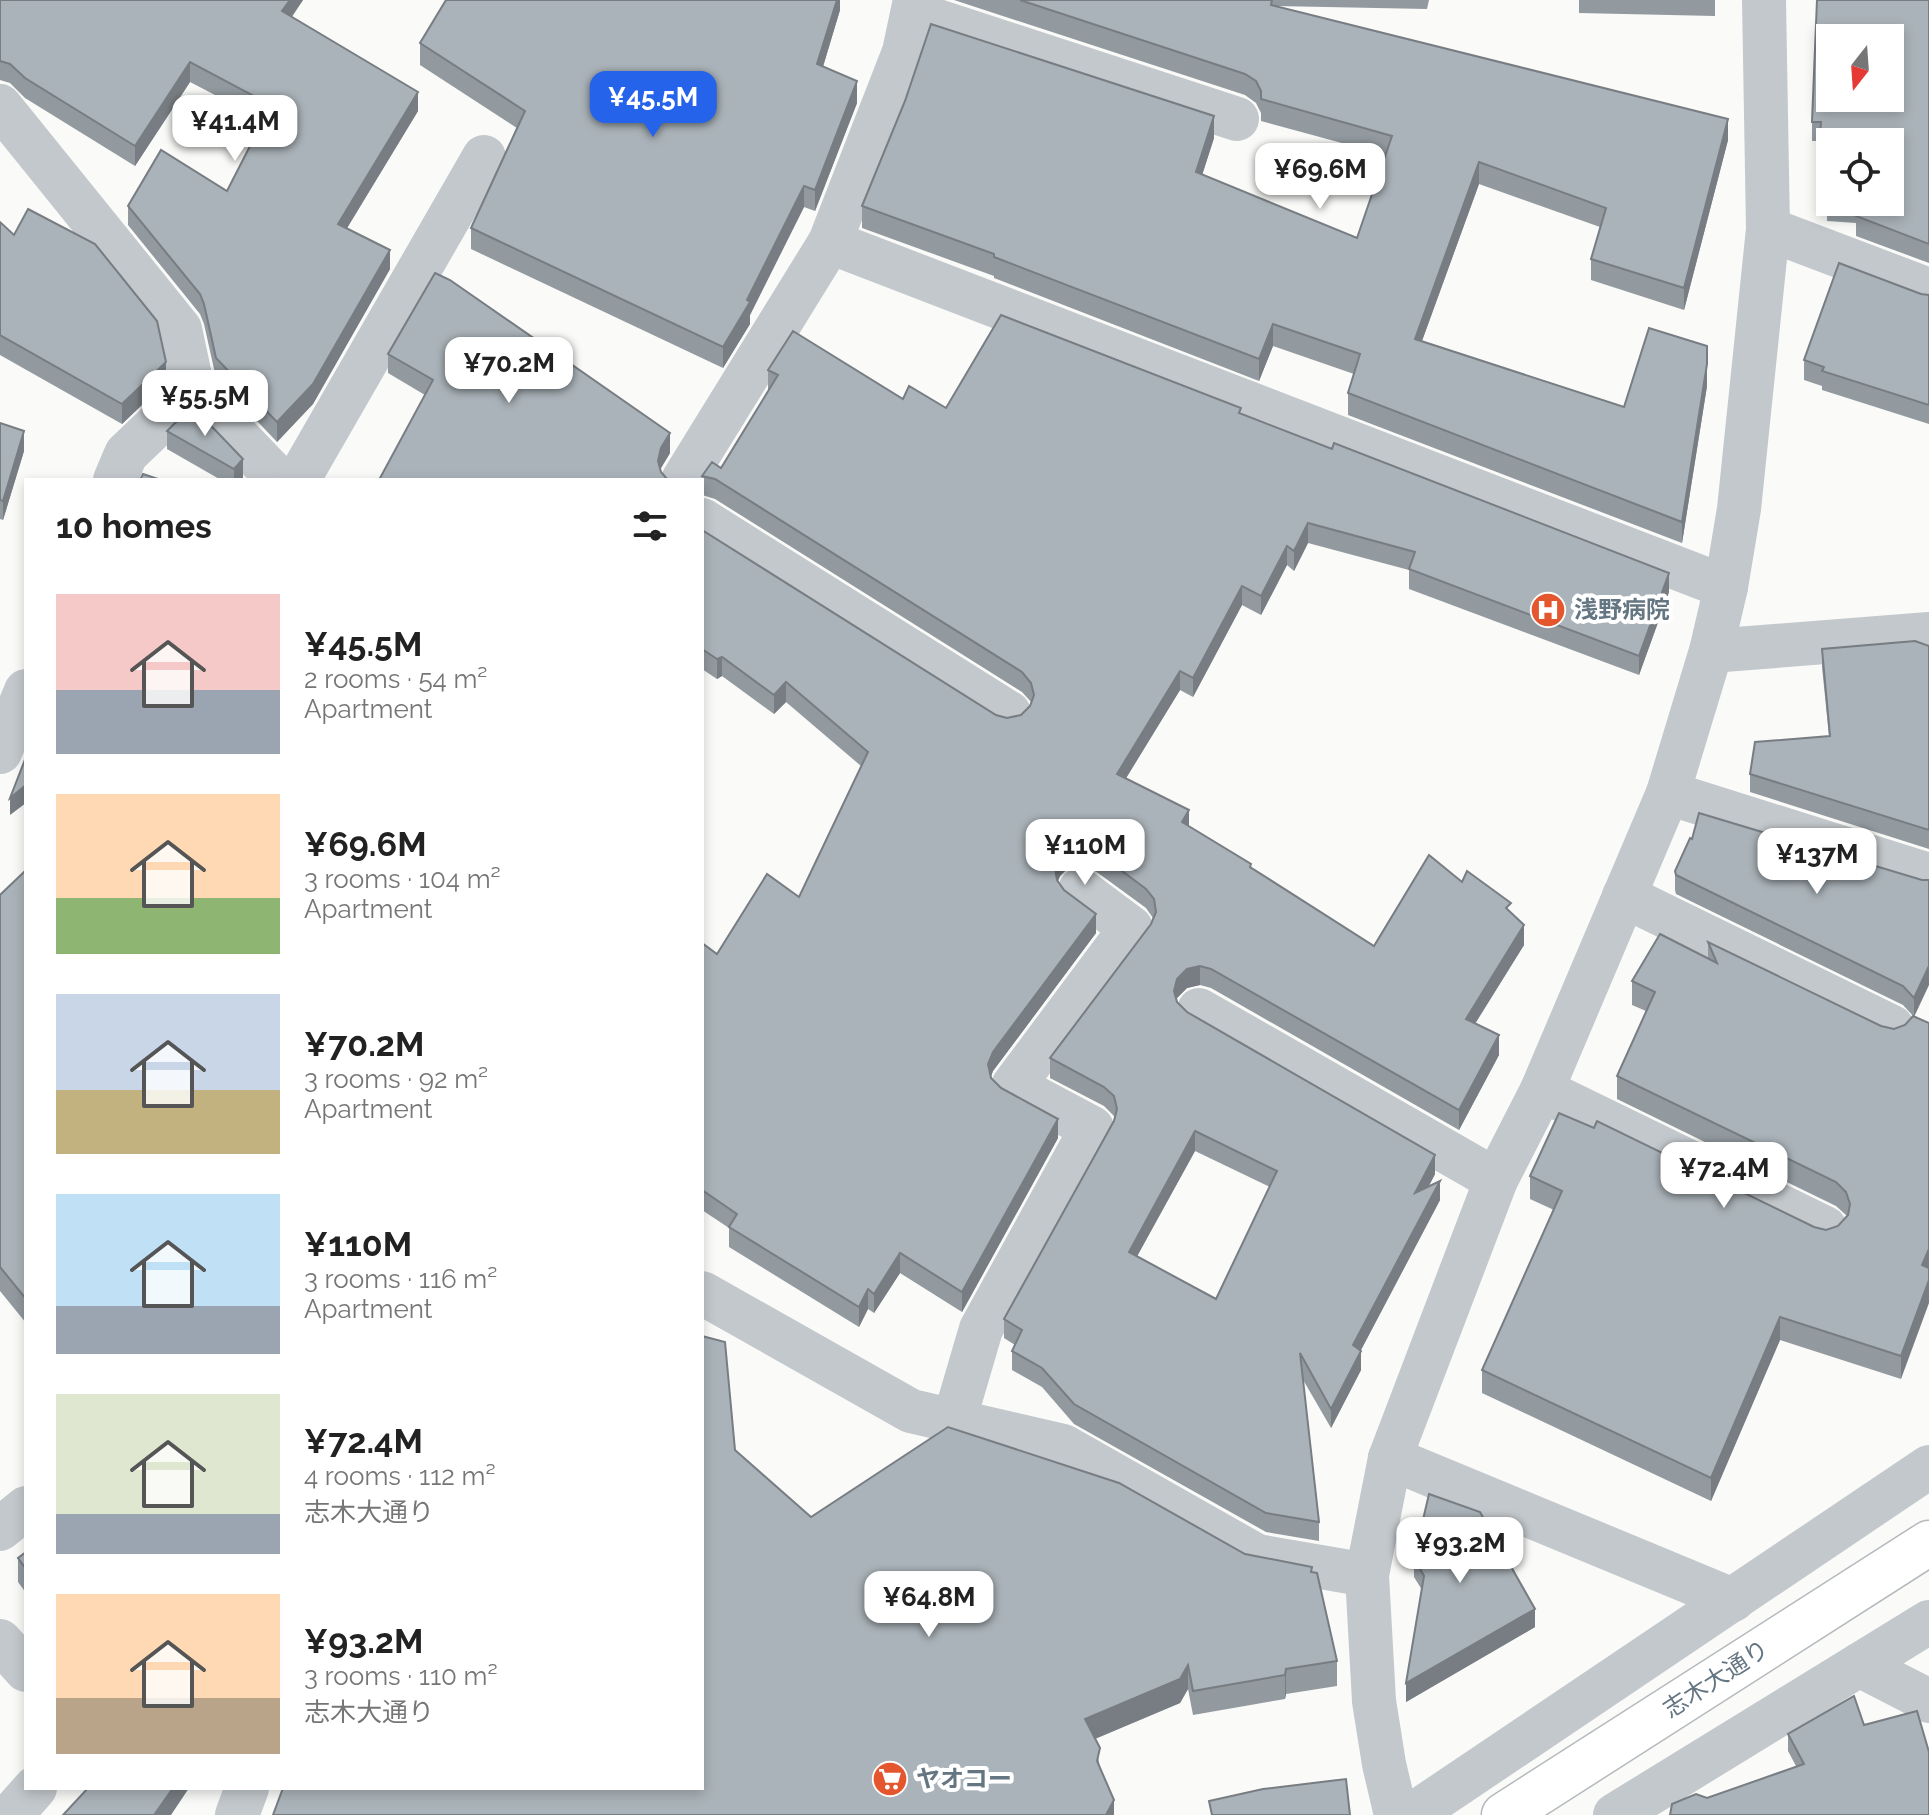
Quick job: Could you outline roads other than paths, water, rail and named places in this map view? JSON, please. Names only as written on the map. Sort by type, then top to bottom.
[{"type":"main road","name":"志木大通り","points":[[1504,1815],[1929,1543]]},
{"type":"street","points":[[1396,1815],[1374,1701],[1367,1575],[1390,1458],[1496,1180],[1542,1090],[1668,793],[1711,651],[1726,587],[1739,509],[1768,229],[1764,0]]},
{"type":"street","points":[[684,478],[830,242],[904,52],[914,7],[1237,119]]},
{"type":"street","points":[[0,106],[180,329],[193,390],[277,478]]},
{"type":"street","points":[[299,478],[484,157]]},
{"type":"street","points":[[1768,229],[1929,290]]},
{"type":"street","points":[[830,242],[1726,587]]},
{"type":"street","points":[[116,478],[126,454],[193,390]]},
{"type":"street","points":[[704,521],[1009,713]]},
{"type":"street","points":[[1711,651],[1929,634]]},
{"type":"street","points":[[0,752],[24,696]]},
{"type":"street","points":[[1668,793],[1929,875]]},
{"type":"street","points":[[954,1421],[981,1329],[1092,1128],[1013,1086],[1131,928],[1080,890]]},
{"type":"street","points":[[1624,896],[1892,1027]]},
{"type":"street","points":[[1199,1010],[1496,1180]]},
{"type":"street","points":[[1542,1090],[1825,1228]]},
{"type":"street","points":[[704,1294],[911,1411],[1063,1446],[1257,1556],[1367,1575]]},
{"type":"street","points":[[1390,1458],[1733,1600]]},
{"type":"street","points":[[1412,1815],[1929,1467]]},
{"type":"street","points":[[0,1529],[24,1510]]},
{"type":"street","points":[[1615,1815],[1929,1622]]},
{"type":"street","points":[[0,1641],[24,1668]]},
{"type":"street","points":[[1859,1665],[1929,1701]]},
{"type":"street","points":[[11,1815],[33,1790]]},
{"type":"street","points":[[237,1815],[246,1790]]},
{"type":"place","name":"浅野病院","points":[[1548,610]]},
{"type":"place","name":"ヤオコー","points":[[890,1779]]}]
